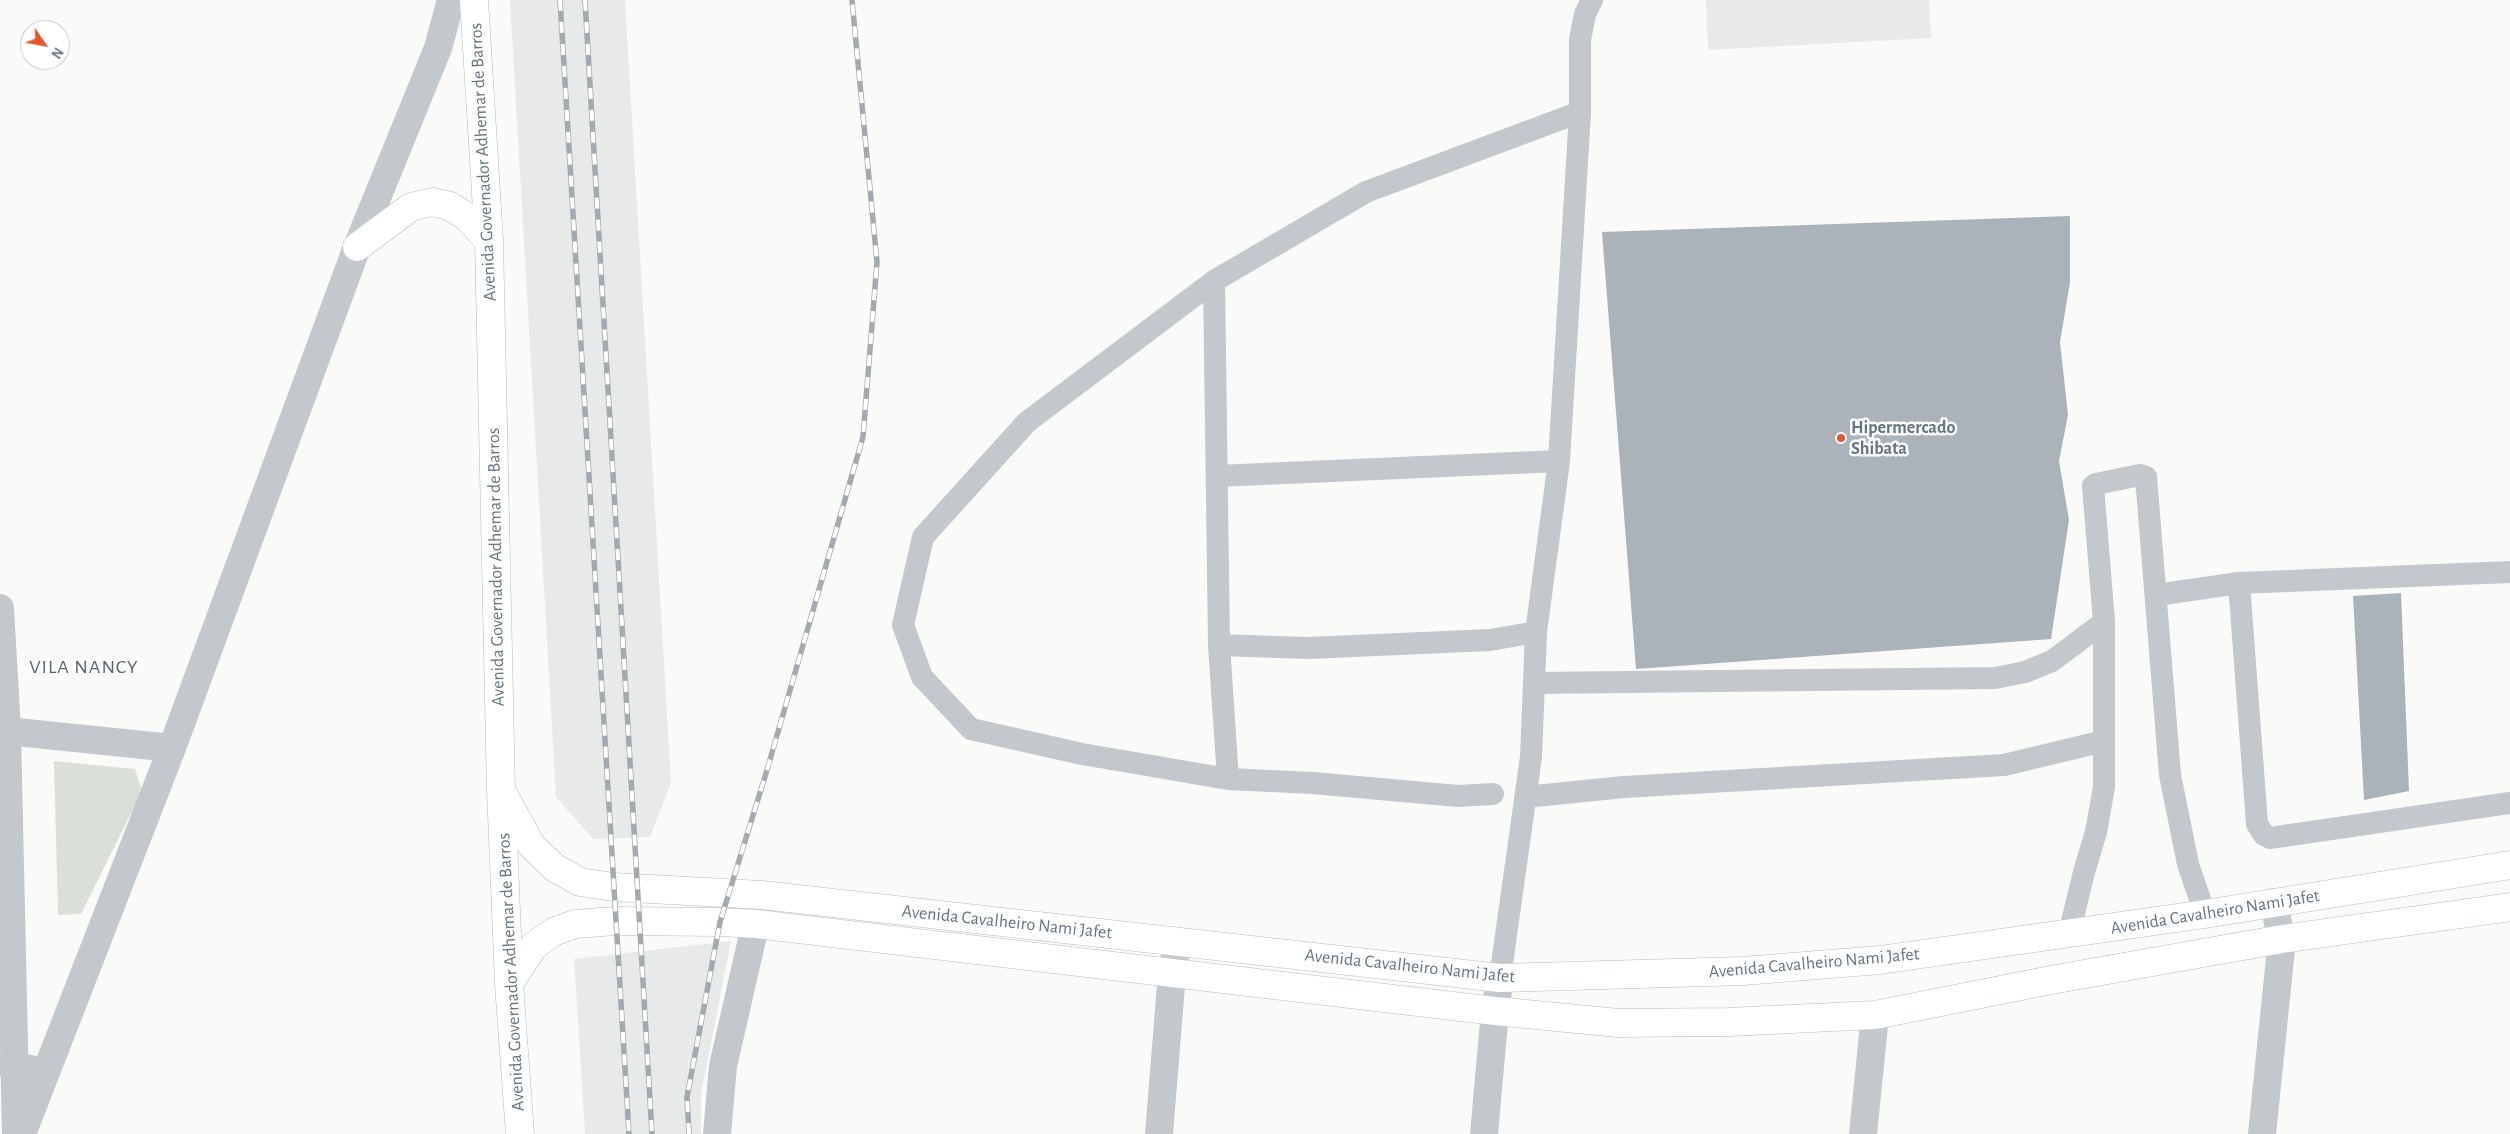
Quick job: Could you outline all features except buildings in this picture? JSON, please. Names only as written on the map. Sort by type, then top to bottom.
[{"type":"main road","name":"Avenida Governador Adhemar de Barros","points":[[474,0],[489,241],[501,790],[508,984],[520,1134]]},
{"type":"main road","points":[[357,247],[411,206],[432,202],[450,206],[467,217],[489,241]]},
{"type":"main road","name":"Avenida Cavalheiro Nami Jafet","points":[[501,790],[531,845],[555,868],[580,882],[613,887],[762,894],[1500,978],[1743,970],[1851,962],[2069,934],[2205,914],[2510,865]]},
{"type":"main road","name":"Avenida Cavalheiro Nami Jafet","points":[[508,984],[533,947],[553,932],[575,924],[614,921],[756,924],[1494,1011],[1618,1023],[1728,1022],[1876,1015],[2051,980],[2282,939],[2510,906]]},
{"type":"street","points":[[22,1134],[172,748],[357,247],[438,48],[451,0]]},
{"type":"street","points":[[0,608],[7,730],[7,1064],[16,1134]]},
{"type":"street","points":[[7,730],[172,748]]},
{"type":"street","points":[[717,1134],[723,1066],[762,894]]},
{"type":"street","points":[[2262,1134],[2282,939],[2273,902]]},
{"type":"street","points":[[1159,1134],[1172,973],[1178,941]]},
{"type":"street","points":[[1484,1134],[1494,1011],[1500,978]]},
{"type":"street","points":[[1863,1134],[1876,1015]]},
{"type":"lane","points":[[1500,978],[1531,757],[1536,632],[1560,462],[1580,112],[1580,40],[1585,14],[1592,0]]},
{"type":"lane","points":[[1493,794],[1458,796],[1349,786],[1228,779],[1082,754],[971,729],[922,677],[903,625],[923,537],[1027,422],[1214,281],[1366,192],[1580,112]]},
{"type":"lane","points":[[1214,281],[1219,645],[1228,779]]},
{"type":"lane","points":[[1217,476],[1560,462]]},
{"type":"lane","points":[[2069,934],[2096,832],[2104,787],[2104,622],[2093,486],[2140,475],[2146,477],[2170,775],[2188,864],[2205,914]]},
{"type":"lane","points":[[2156,595],[2238,583],[2510,572]]},
{"type":"lane","points":[[2238,583],[2256,824],[2264,835],[2270,838],[2510,803]]},
{"type":"lane","points":[[1534,683],[1995,678],[2025,672],[2052,660],[2104,622]]},
{"type":"lane","points":[[1219,645],[1318,648],[1490,640],[1536,632]]},
{"type":"lane","points":[[1526,797],[1624,787],[2004,765],[2104,741]]},
{"type":"lane","points":[[7,1064],[47,1069]]},
{"type":"shaded area","points":[[510,0],[625,0],[671,782],[650,837],[593,839],[556,797]]},
{"type":"shaded area","points":[[1706,0],[1929,0],[1931,38],[1708,50]]},
{"type":"shaded area","points":[[54,761],[135,769],[142,791],[81,914],[58,915]]},
{"type":"shaded area","points":[[731,941],[701,1094],[701,1134],[585,1134],[574,959]]},
{"type":"railway","points":[[560,0],[629,1134]]},
{"type":"railway","points":[[585,0],[652,1134]]},
{"type":"railway","points":[[689,1134],[687,1097],[720,922],[767,770],[863,437],[877,262],[852,0]]},
{"type":"place","name":"Hipermercado Shibata","points":[[1841,438]]},
{"type":"district","name":"VILA NANCY","points":[[84,667]]}]
